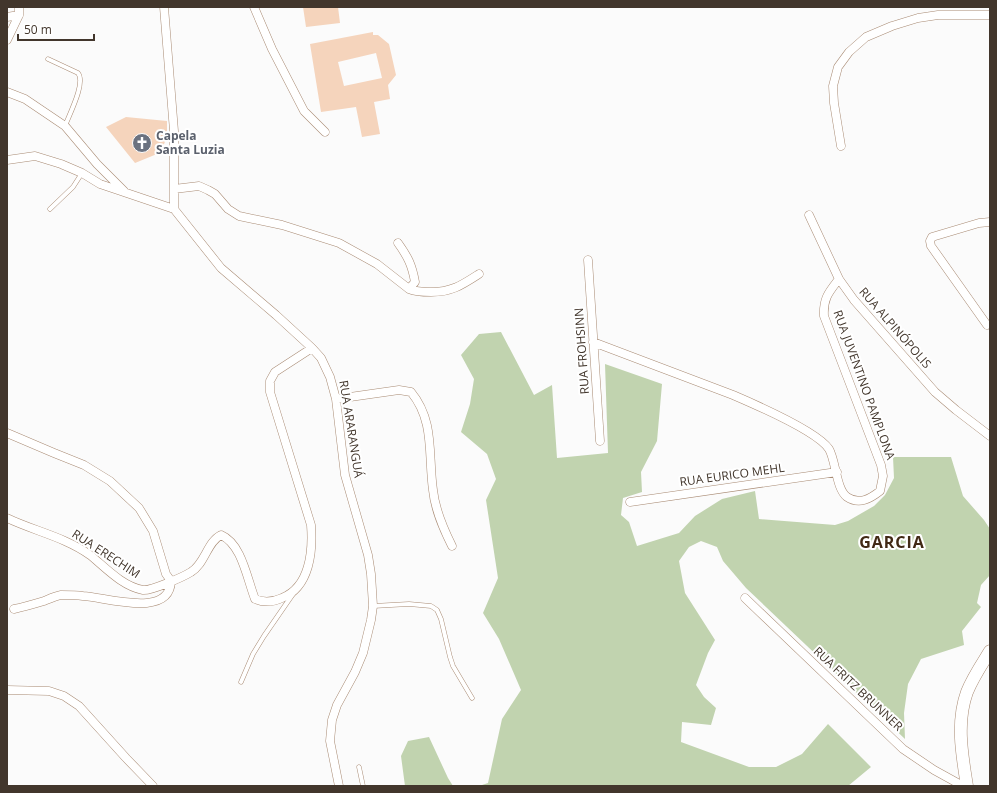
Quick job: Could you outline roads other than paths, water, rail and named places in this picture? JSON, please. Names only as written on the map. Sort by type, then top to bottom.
[{"type":"main road","points":[[967,786],[961,742],[961,719],[967,692],[990,651]]},
{"type":"street","points":[[7,160],[35,156],[61,164],[82,173],[100,184],[174,209],[174,131],[164,7]]},
{"type":"street","points":[[254,7],[272,49],[304,111],[324,132]]},
{"type":"street","points":[[7,17],[19,11]]},
{"type":"street","points":[[7,40],[19,11]]},
{"type":"street","points":[[841,146],[834,103],[833,86],[838,68],[850,52],[866,37],[892,26],[918,18],[938,15],[990,15]]},
{"type":"street","points":[[7,92],[25,99],[64,126],[97,164],[126,193]]},
{"type":"street","points":[[174,189],[199,186],[215,194],[228,209],[239,216],[282,225],[339,244],[377,264],[415,292],[443,292],[457,288],[479,274]]},
{"type":"street","name":"RUA ARARANGUÁ","points":[[174,209],[221,268],[312,348],[321,358],[330,377],[336,399],[345,474],[368,555],[373,606],[372,620],[363,653],[355,672],[337,705],[332,720],[330,741],[339,786]]},
{"type":"street","name":"RUA ALPINÓPOLIS","points":[[809,215],[839,279],[854,300],[935,392],[990,436]]},
{"type":"street","points":[[987,325],[931,246],[930,242],[932,237],[979,223],[990,222]]},
{"type":"street","points":[[398,243],[408,257],[412,267],[415,282],[409,289]]},
{"type":"street","name":"RUA FROHSINN","points":[[588,260],[600,441]]},
{"type":"street","name":"RUA JUVENTINO PAMPLONA","points":[[593,342],[755,404],[806,430],[819,439],[828,448],[841,488],[846,496],[857,501],[870,499],[880,491],[884,476],[824,316],[824,304],[827,295],[839,279]]},
{"type":"street","points":[[298,588],[305,577],[309,562],[312,541],[311,525],[270,392],[270,380],[275,372],[312,348]]},
{"type":"street","points":[[336,399],[399,390],[411,392],[418,400],[424,413],[428,432],[433,490],[437,510],[442,526],[452,546]]},
{"type":"street","points":[[7,432],[84,465],[110,481],[139,508],[153,531],[166,574],[171,581],[171,589],[167,596],[157,601],[144,604],[83,596],[60,596],[14,609]]},
{"type":"street","name":"RUA EURICO MEHL","points":[[630,502],[837,472]]},
{"type":"street","name":"RUA ERECHIM","points":[[7,518],[54,536],[89,555],[133,587],[145,590],[171,581],[193,571],[204,557],[215,538],[221,535],[227,538],[242,561],[255,599],[262,602],[275,601],[287,596],[298,588]]},
{"type":"street","name":"RUA FRITZ BRUNNER","points":[[745,598],[903,749],[934,770],[963,786]]},
{"type":"street","points":[[7,690],[42,690],[64,696],[79,706],[153,786]]},
{"type":"lane","points":[[48,59],[78,73],[81,81],[74,106],[64,126]]},
{"type":"lane","points":[[50,209],[73,187],[82,173]]},
{"type":"lane","points":[[241,682],[253,654],[298,588]]},
{"type":"lane","points":[[373,606],[409,604],[430,606],[437,610],[441,619],[450,657],[472,698]]},
{"type":"lane","points":[[359,767],[363,786]]},
{"type":"place","name":"Capela Santa Luzia","points":[[142,143]]},
{"type":"district","name":"GARCIA","points":[[892,542]]}]
